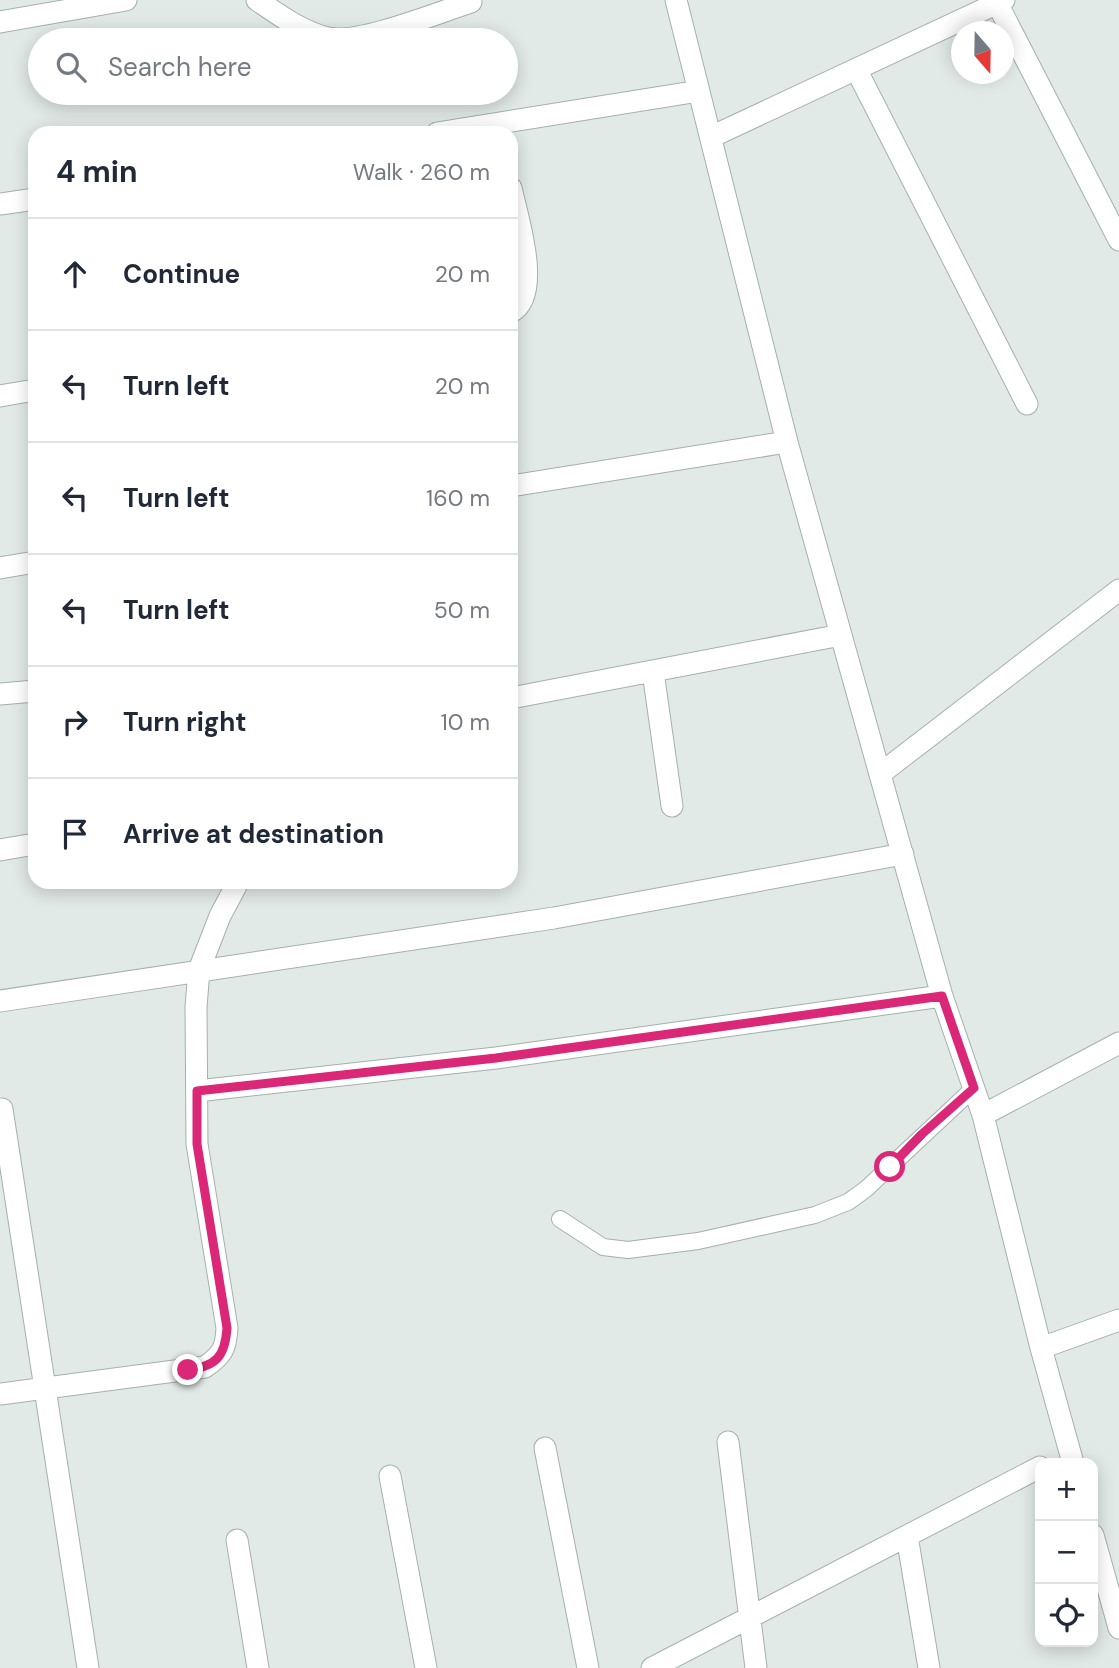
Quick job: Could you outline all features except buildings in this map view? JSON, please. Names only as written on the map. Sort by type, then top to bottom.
[{"type":"street","points":[[0,22],[126,0]]},
{"type":"street","points":[[257,0],[300,28]]},
{"type":"street","points":[[677,0],[787,442],[942,996],[983,1115],[1071,1457]]},
{"type":"street","points":[[390,28],[471,2]]},
{"type":"street","points":[[711,137],[1000,2],[1119,240]]},
{"type":"street","points":[[856,69],[1027,404]]},
{"type":"street","points":[[510,126],[699,90]]},
{"type":"street","points":[[0,204],[28,200]]},
{"type":"street","points":[[518,223],[528,273],[527,293],[518,306]]},
{"type":"street","points":[[0,396],[28,391]]},
{"type":"street","points":[[518,485],[787,442]]},
{"type":"street","points":[[0,568],[28,563]]},
{"type":"street","points":[[880,774],[1119,590]]},
{"type":"street","points":[[518,697],[841,635]]},
{"type":"street","points":[[653,672],[672,806]]},
{"type":"street","points":[[0,694],[28,692]]},
{"type":"street","points":[[0,850],[28,845]]},
{"type":"street","points":[[0,1001],[554,918],[903,854]]},
{"type":"street","points":[[0,1394],[205,1367],[217,1359],[226,1346],[227,1328],[197,1144],[196,1007],[199,970],[220,916],[234,889]]},
{"type":"street","points":[[197,1091],[496,1058],[942,996]]},
{"type":"street","points":[[983,1115],[1119,1043]]},
{"type":"street","points":[[2,1109],[88,1668]]},
{"type":"street","points":[[1041,1348],[1119,1320]]},
{"type":"street","points":[[728,1442],[756,1668]]},
{"type":"street","points":[[545,1448],[588,1668]]},
{"type":"street","points":[[652,1668],[1035,1470]]},
{"type":"street","points":[[390,1476],[426,1668]]},
{"type":"street","points":[[907,1536],[929,1668]]},
{"type":"street","points":[[237,1540],[258,1668]]},
{"type":"street","points":[[1098,1553],[1119,1629]]},
{"type":"lane","points":[[560,1219],[603,1247],[628,1250],[698,1241],[815,1215],[848,1202],[866,1189],[974,1088]]},
{"type":"route","points":[[188,1370],[205,1367],[217,1359],[226,1346],[227,1328],[197,1144],[197,1091],[496,1058],[942,996],[974,1088],[922,1134],[890,1167]]}]
